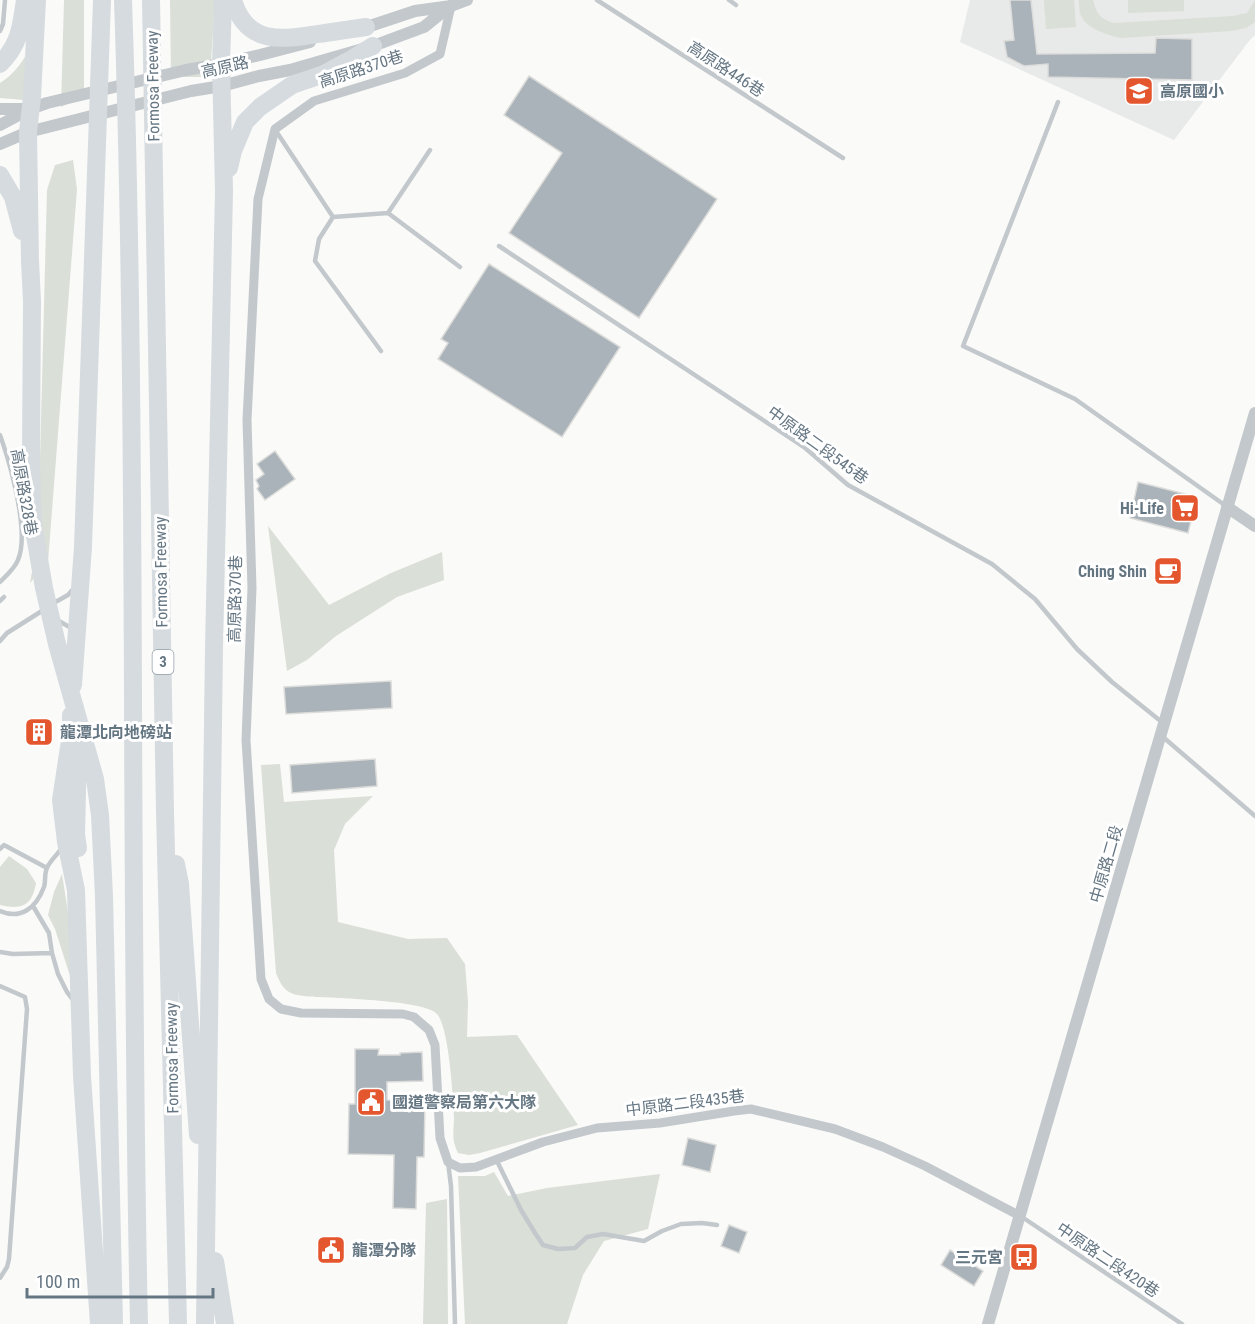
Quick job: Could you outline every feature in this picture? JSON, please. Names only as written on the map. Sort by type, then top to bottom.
[{"type":"highway","points":[[0,64],[10,52],[21,30],[25,0]]},
{"type":"highway","points":[[36,0],[32,97],[39,106],[28,132],[32,301],[33,524],[44,588],[57,644],[95,779],[100,814],[105,896],[114,1324]]},
{"type":"highway","points":[[99,1324],[82,1076],[76,890],[66,842],[61,800],[71,734],[83,547],[102,0]]},
{"type":"highway","name":"Formosa Freeway","points":[[123,0],[128,152],[136,1194],[140,1324]]},
{"type":"highway","name":"Formosa Freeway","points":[[151,0],[165,813],[178,1324]]},
{"type":"highway","points":[[205,1324],[214,648],[224,191],[221,64],[223,0]]},
{"type":"highway","points":[[233,0],[237,13],[249,27],[255,32],[272,38],[300,37],[366,27]]},
{"type":"highway","points":[[224,191],[233,151],[245,122],[260,107],[292,85],[324,74],[373,46]]},
{"type":"highway","points":[[0,175],[13,197],[30,261]]},
{"type":"highway","points":[[75,661],[78,748],[76,834],[81,879],[77,917]]},
{"type":"highway","points":[[165,813],[180,884],[197,1125],[225,1324]]},
{"type":"street","name":"高原路","points":[[0,125],[39,106],[186,70],[221,64],[366,27],[415,11],[467,0]]},
{"type":"street","name":"高原路","points":[[0,144],[28,132],[191,91],[222,86],[373,46],[424,27],[447,3]]},
{"type":"street","name":"高原路370巷","points":[[447,3],[440,54],[405,73],[314,101],[275,129],[258,199],[247,420],[252,588],[246,740],[261,979],[269,999],[281,1009],[302,1013],[403,1014],[414,1017],[429,1030],[435,1045],[440,1138],[448,1162]]},
{"type":"street","points":[[0,109],[39,106]]},
{"type":"street","points":[[0,131],[28,132]]},
{"type":"street","name":"中原路二段","points":[[988,1324],[1255,413]]},
{"type":"street","points":[[1227,507],[1255,526]]},
{"type":"street","name":"中原路二段435巷","points":[[448,1162],[460,1168],[476,1167],[543,1142],[597,1128],[660,1123],[751,1109],[835,1130],[883,1148],[925,1166],[1020,1216]]},
{"type":"lane","points":[[0,32],[5,0]]},
{"type":"lane","name":"高原路446巷","points":[[597,0],[843,158]]},
{"type":"lane","points":[[729,0],[736,5]]},
{"type":"lane","points":[[1058,102],[963,346],[1075,399],[1227,507]]},
{"type":"lane","points":[[275,129],[333,217]]},
{"type":"lane","points":[[388,213],[430,150]]},
{"type":"lane","points":[[333,217],[388,213],[460,267]]},
{"type":"lane","points":[[333,217],[319,239],[315,261],[381,351]]},
{"type":"lane","name":"中原路二段545巷","points":[[499,246],[804,447],[848,485],[992,564],[1035,599],[1077,649],[1255,816]]},
{"type":"lane","name":"高原路328巷","points":[[0,435],[14,482],[22,543],[18,561],[0,582]]},
{"type":"lane","points":[[0,641],[7,633],[68,595],[80,582]]},
{"type":"lane","points":[[42,611],[76,631]]},
{"type":"lane","points":[[0,910],[9,914],[23,913],[33,906],[44,887],[47,868],[66,842]]},
{"type":"lane","points":[[0,849],[4,845],[47,868]]},
{"type":"lane","points":[[33,906],[49,933],[58,974],[67,992],[80,1008]]},
{"type":"lane","points":[[0,952],[52,953]]},
{"type":"lane","points":[[0,986],[25,997],[27,1009],[9,1259],[0,1278]]},
{"type":"lane","points":[[496,1159],[521,1209],[543,1245],[558,1249],[575,1248],[587,1237],[603,1234],[644,1241],[662,1230],[681,1224],[717,1225]]},
{"type":"lane","points":[[448,1162],[451,1186],[455,1324]]},
{"type":"lane","name":"中原路二段420巷","points":[[1020,1216],[1182,1324]]},
{"type":"shaded area","points":[[64,0],[84,0],[84,96],[61,107]]},
{"type":"shaded area","points":[[170,0],[215,0],[210,77],[171,77]]},
{"type":"shaded area","name":"高原國小","points":[[970,0],[1255,0],[1255,35],[1174,140],[960,42]]},
{"type":"shaded area","points":[[1044,0],[1074,0],[1076,27],[1046,29]]},
{"type":"shaded area","points":[[1079,0],[1093,0],[1100,15],[1105,20],[1114,23],[1233,16],[1247,13],[1255,0],[1255,22],[1246,28],[1231,31],[1121,38],[1098,31],[1084,21],[1080,12]]},
{"type":"shaded area","points":[[1128,0],[1184,0],[1184,11],[1128,13]]},
{"type":"shaded area","points":[[26,55],[24,100],[0,98],[0,83],[15,71]]},
{"type":"shaded area","points":[[73,160],[77,189],[48,562],[30,583],[38,537],[47,190],[55,165]]},
{"type":"shaded area","points":[[268,526],[329,605],[391,573],[442,552],[444,580],[397,597],[336,636],[307,660],[287,671]]},
{"type":"shaded area","points":[[280,764],[284,802],[373,796],[345,824],[334,850],[338,922],[408,939],[447,938],[465,964],[468,1002],[467,1037],[517,1035],[578,1125],[480,1153],[469,1155],[458,1153],[454,1139],[450,1063],[445,1033],[437,1014],[431,1010],[406,1004],[306,996],[293,994],[284,988],[276,973],[261,765]]},
{"type":"shaded area","points":[[9,856],[27,869],[36,883],[29,901],[14,907],[0,905],[0,867]]},
{"type":"shaded area","points":[[62,874],[72,938],[71,979],[55,929],[48,915]]},
{"type":"shaded area","points":[[494,1172],[508,1196],[547,1188],[660,1174],[648,1229],[604,1241],[583,1275],[567,1324],[465,1324],[458,1176],[485,1176]]},
{"type":"shaded area","points":[[447,1199],[448,1324],[423,1324],[426,1203]]},
{"type":"building","points":[[1010,0],[1031,0],[1037,54],[1155,53],[1156,38],[1192,39],[1192,80],[1048,77],[1048,64],[1024,66],[1007,57],[1004,41],[1014,40]]},
{"type":"building","points":[[529,76],[717,199],[639,318],[509,233],[562,153],[504,115]]},
{"type":"building","points":[[489,264],[620,347],[562,437],[438,359],[448,343],[441,339]]},
{"type":"building","points":[[275,451],[295,479],[265,500],[257,489],[259,486],[256,480],[264,474],[257,464]]},
{"type":"building","points":[[1138,482],[1197,497],[1188,533],[1130,518]]},
{"type":"building","points":[[391,681],[392,708],[286,714],[284,687]]},
{"type":"building","name":"龍潭北向地磅站","points":[[33,723],[45,724],[44,739],[32,739]]},
{"type":"building","points":[[375,759],[377,786],[292,793],[290,765]]},
{"type":"building","name":"國道警察局第六大隊","points":[[355,1049],[379,1049],[378,1055],[422,1052],[423,1081],[387,1082],[387,1100],[425,1101],[424,1157],[417,1157],[416,1209],[393,1208],[394,1155],[348,1154],[349,1104],[355,1104]]},
{"type":"building","points":[[688,1138],[716,1145],[710,1172],[682,1165]]},
{"type":"building","points":[[729,1225],[747,1232],[739,1253],[721,1246]]},
{"type":"building","points":[[950,1250],[983,1271],[974,1286],[941,1265]]},
{"type":"place","name":"高原國小","points":[[1139,91]]},
{"type":"place","name":"Hi-Life","points":[[1185,508]]},
{"type":"place","name":"Ching Shin","points":[[1168,571]]},
{"type":"place","name":"龍潭北向地磅站","points":[[39,732]]},
{"type":"place","name":"國道警察局第六大隊","points":[[371,1102]]},
{"type":"place","name":"龍潭分隊","points":[[331,1250]]},
{"type":"place","name":"三元宮","points":[[1024,1257]]}]
